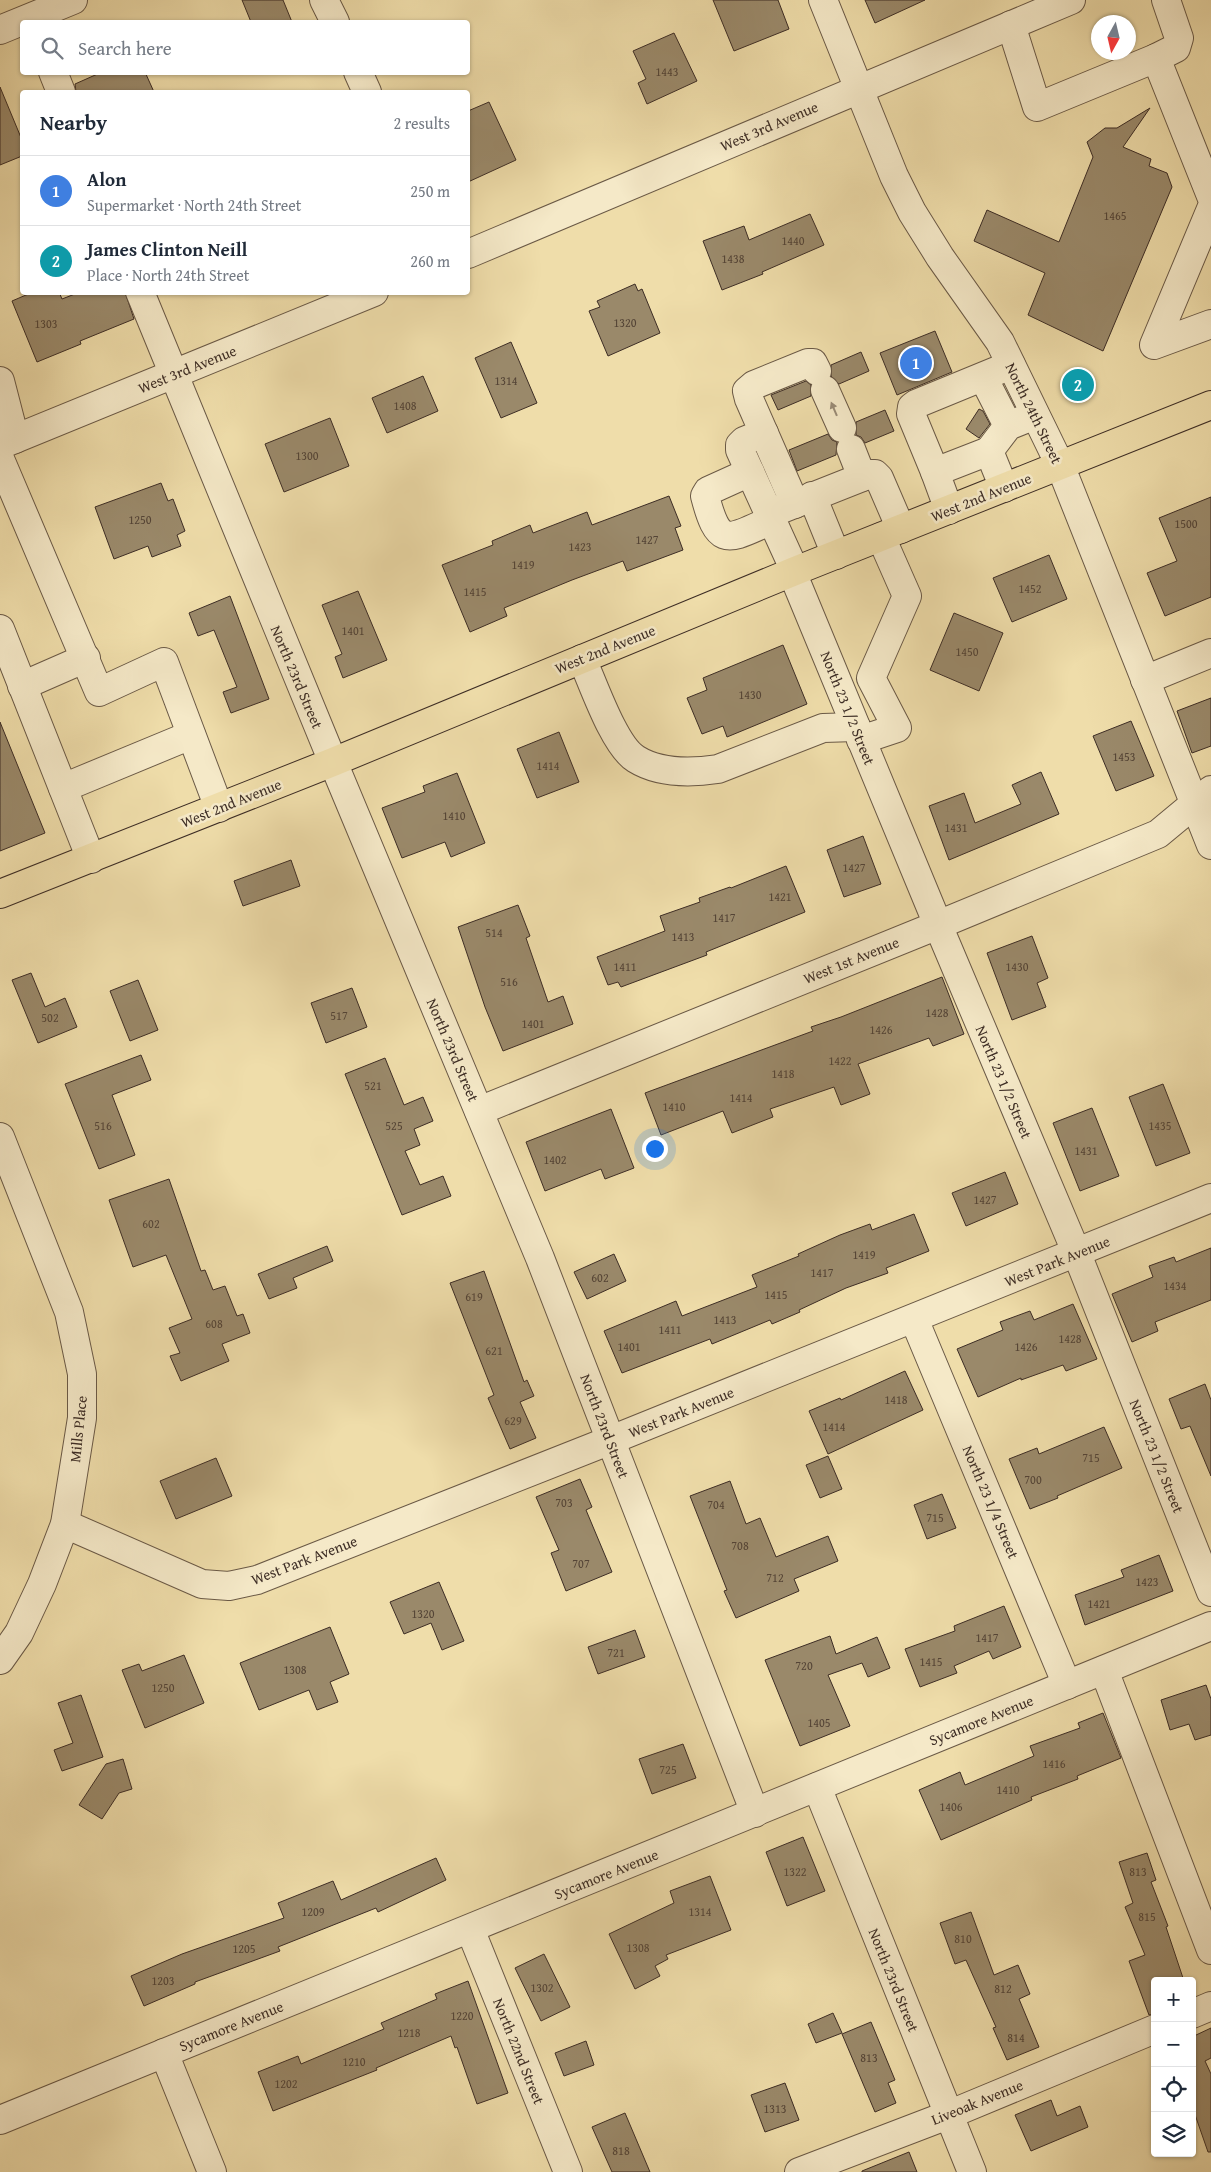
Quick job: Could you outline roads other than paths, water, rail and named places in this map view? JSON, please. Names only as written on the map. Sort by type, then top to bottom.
[{"type":"main road","name":"West 2nd Avenue","points":[[0,894],[333,762],[794,572],[1211,405]]},
{"type":"street","points":[[0,30],[30,13],[73,0]]},
{"type":"street","points":[[324,0],[334,20]]},
{"type":"street","name":"North 24th Street","points":[[823,0],[894,176],[912,212],[940,257],[1000,342],[1060,465],[1145,680],[1203,796],[1211,845]]},
{"type":"street","name":"West 3rd Avenue","points":[[470,253],[858,88],[1071,0]]},
{"type":"street","points":[[1011,25],[1037,107],[1176,48],[1179,38],[1166,0]]},
{"type":"street","points":[[1156,58],[1211,196]]},
{"type":"street","points":[[54,75],[60,90]]},
{"type":"street","points":[[359,75],[366,90]]},
{"type":"street","points":[[1211,209],[1154,345],[1211,324]]},
{"type":"street","name":"North 23rd Street","points":[[141,295],[172,375],[540,1258],[755,1813]]},
{"type":"street","name":"West 3rd Avenue","points":[[5,447],[172,375],[367,295]]},
{"type":"street","points":[[836,555],[764,433],[747,391],[754,384],[808,363],[819,375],[862,477]]},
{"type":"street","points":[[949,510],[911,414],[912,408],[916,404],[1011,365]]},
{"type":"street","points":[[983,376],[1008,426]]},
{"type":"street","points":[[0,381],[5,447],[99,692],[164,662],[219,808]]},
{"type":"street","points":[[935,472],[989,451],[1008,426],[1035,415]]},
{"type":"street","name":"North 23 1/2 Street","points":[[764,433],[740,444],[740,450],[771,517],[938,926],[1077,1254],[1211,1592]]},
{"type":"street","points":[[989,451],[1004,488]]},
{"type":"street","points":[[582,659],[620,742],[634,759],[669,771],[718,769],[823,728],[859,734],[897,728],[872,678],[907,596],[879,478],[875,474],[862,477],[803,500],[735,536],[726,537],[718,531],[705,496],[708,491],[750,472]]},
{"type":"street","points":[[0,629],[91,859]]},
{"type":"street","points":[[1145,680],[1211,652]]},
{"type":"street","points":[[22,686],[86,658]]},
{"type":"street","points":[[63,788],[191,735]]},
{"type":"street","name":"West 1st Avenue","points":[[479,1111],[938,926],[1158,834],[1203,796]]},
{"type":"street","name":"Mills Place","points":[[0,1137],[69,1312],[82,1374],[82,1418],[64,1524],[42,1584],[23,1625],[0,1660]]},
{"type":"street","name":"West Park Avenue","points":[[64,1524],[202,1584],[229,1586],[257,1580],[1077,1254],[1211,1198]]},
{"type":"street","name":"North 23 1/4 Street","points":[[914,1319],[1067,1685]]},
{"type":"street","name":"Sycamore Avenue","points":[[0,2120],[1211,1626]]},
{"type":"street","points":[[1104,1670],[1211,1950]]},
{"type":"street","name":"North 23rd Street","points":[[817,1787],[972,2172]]},
{"type":"street","name":"North 22nd Street","points":[[470,1929],[568,2172]]},
{"type":"street","points":[[1196,2012],[1211,2006]]},
{"type":"street","name":"Liveoak Avenue","points":[[799,2172],[948,2115],[1151,2031]]},
{"type":"street","points":[[164,2053],[212,2172]]},
{"type":"place","name":"Alon","points":[[916,363]]},
{"type":"place","name":"James Clinton Neill","points":[[1078,385]]}]
